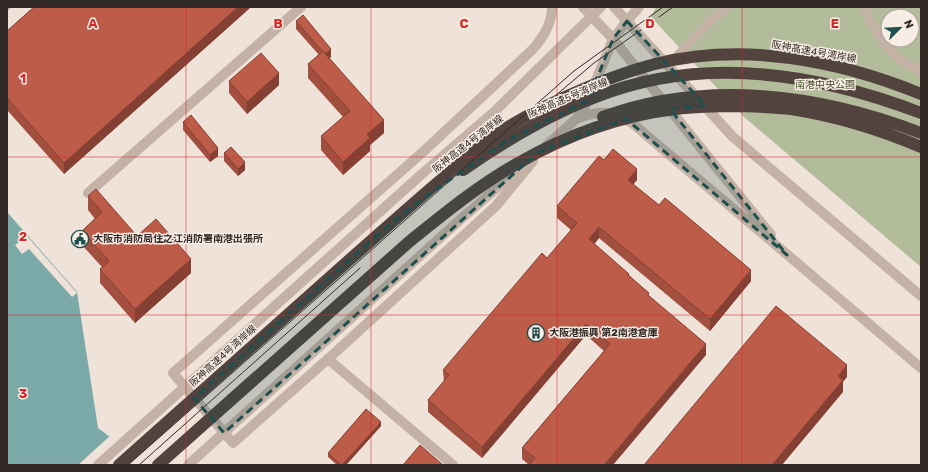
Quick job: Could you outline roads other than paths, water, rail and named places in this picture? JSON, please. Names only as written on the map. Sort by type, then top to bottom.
[{"type":"highway","name":"阪神高速4号湾岸線","points":[[119,465],[391,223],[480,147],[512,124],[583,89],[657,63],[692,57],[766,55],[788,57],[858,72],[892,82],[921,94]]},
{"type":"highway","name":"阪神高速5号湾岸線","points":[[391,223],[480,158],[530,127],[552,115],[596,96],[639,83],[689,74],[714,73],[739,73],[789,78],[858,91],[921,113]]},
{"type":"highway","points":[[158,465],[438,215],[475,185],[519,155],[586,123],[624,110],[655,102],[679,98],[734,94],[783,98],[835,106],[891,122],[921,133]]},
{"type":"highway","points":[[410,241],[474,191],[522,161],[560,142],[593,129],[654,112],[707,106],[790,109],[847,121],[881,131],[921,147]]},
{"type":"street","points":[[88,193],[301,7]]},
{"type":"street","points":[[544,147],[496,206],[233,443],[173,373],[424,151],[532,50],[540,40],[550,22],[552,7]]},
{"type":"street","points":[[583,7],[613,39],[787,255]]},
{"type":"street","points":[[98,465],[423,173],[494,112],[601,7]]},
{"type":"street","points":[[614,7],[733,137],[921,296]]},
{"type":"street","points":[[188,465],[462,218],[576,119],[585,107],[613,39],[639,7]]},
{"type":"street","points":[[678,55],[708,23],[727,7]]},
{"type":"street","points":[[864,7],[871,23],[881,38],[900,59],[921,72]]},
{"type":"street","points":[[576,119],[587,114],[608,112],[620,115],[632,123],[921,368]]},
{"type":"street","points":[[328,359],[453,465]]},
{"type":"water","points":[[7,212],[77,292],[98,428],[147,465],[7,465]]},
{"type":"tram line","points":[[128,465],[574,71],[663,7]]},
{"type":"tram line","points":[[659,17],[673,7]]},
{"type":"tram line","points":[[555,96],[594,63],[641,30]]},
{"type":"tram line","points":[[139,465],[360,268]]},
{"type":"place","name":"大阪市消防局住之江消防署南港出張所","points":[[80,239]]},
{"type":"place","name":"大阪港振興 第2南港倉庫","points":[[536,333]]},
{"type":"park label","name":"南港中央公園","points":[[825,85]]}]
